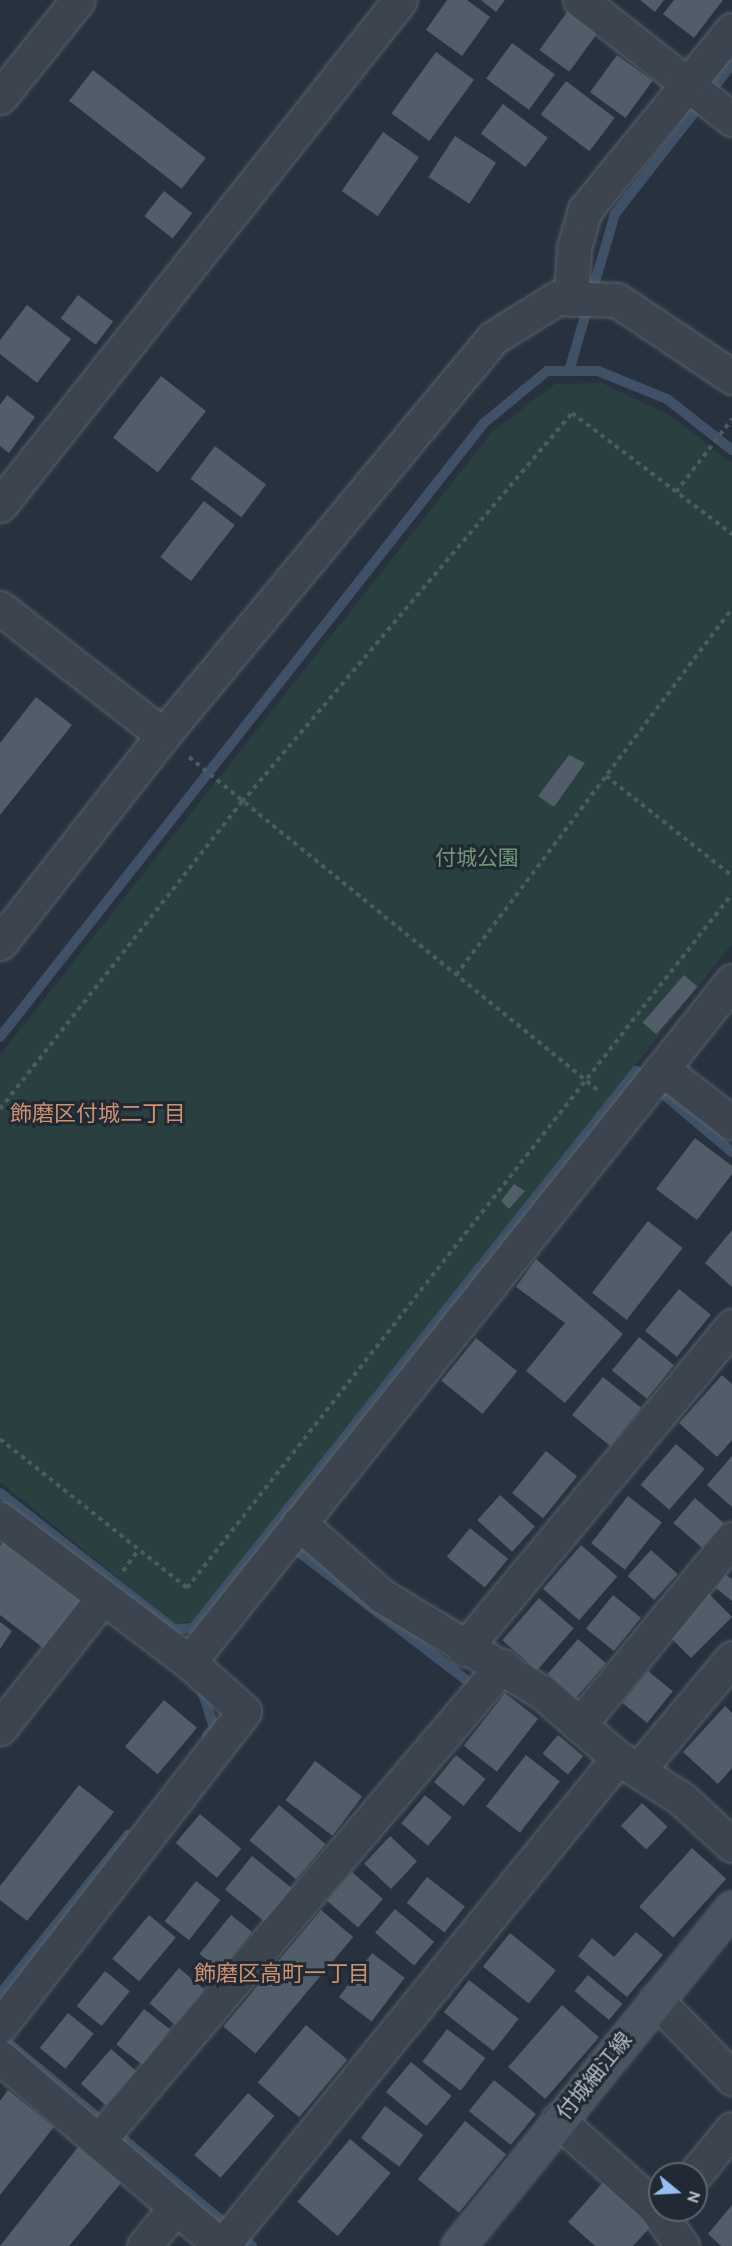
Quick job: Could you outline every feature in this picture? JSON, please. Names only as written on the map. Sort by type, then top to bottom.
[{"type":"main road","name":"付城細江線","points":[[458,2246],[732,1908]]},
{"type":"street","points":[[0,97],[78,0]]},
{"type":"street","points":[[0,505],[400,0]]},
{"type":"street","points":[[580,0],[732,119]]},
{"type":"street","points":[[571,299],[574,248],[585,210],[732,30]]},
{"type":"street","points":[[0,943],[163,735],[493,338],[557,298],[617,300],[732,377]]},
{"type":"street","points":[[0,608],[163,735]]},
{"type":"street","points":[[189,1662],[732,981]]},
{"type":"street","points":[[662,1068],[732,1123]]},
{"type":"street","points":[[464,1649],[732,1326]]},
{"type":"street","points":[[0,1519],[101,1600],[189,1662],[244,1711],[0,2026]]},
{"type":"street","points":[[298,1523],[382,1596],[464,1649],[502,1666],[732,1845]]},
{"type":"street","points":[[579,1725],[732,1539]]},
{"type":"street","points":[[0,1728],[101,1600]]},
{"type":"street","points":[[0,2057],[222,2246],[629,1763],[732,1658]]},
{"type":"street","points":[[98,2141],[502,1666]]},
{"type":"street","points":[[656,2000],[732,2078]]},
{"type":"street","points":[[558,2120],[648,2200]]},
{"type":"street","points":[[705,2162],[732,2129]]},
{"type":"street","points":[[144,2246],[176,2207]]},
{"type":"street","points":[[668,2222],[682,2246]]},
{"type":"path","points":[[0,1109],[242,802],[572,413],[732,534]]},
{"type":"path","points":[[676,492],[732,419]]},
{"type":"path","points":[[456,975],[732,609]]},
{"type":"path","points":[[163,735],[242,802],[585,1079]]},
{"type":"path","points":[[606,777],[732,876]]},
{"type":"path","points":[[0,1439],[187,1588],[732,894]]},
{"type":"green space","name":"付城公園","points":[[602,383],[671,416],[732,464],[732,944],[194,1621],[175,1624],[0,1482],[0,1055],[493,431],[555,384]]},
{"type":"building","points":[[447,0],[467,0],[490,17],[462,56],[426,30]]},
{"type":"building","points":[[481,0],[505,0],[496,12]]},
{"type":"building","points":[[640,0],[664,0],[655,12]]},
{"type":"building","points":[[674,0],[723,0],[694,38],[663,14]]},
{"type":"building","points":[[567,12],[597,34],[569,72],[539,50]]},
{"type":"building","points":[[512,43],[555,74],[529,110],[486,79]]},
{"type":"building","points":[[436,52],[474,80],[429,141],[391,113]]},
{"type":"building","points":[[617,55],[653,81],[626,118],[590,92]]},
{"type":"building","points":[[93,70],[206,158],[182,189],[69,101]]},
{"type":"building","points":[[566,81],[615,118],[589,151],[541,115]]},
{"type":"building","points":[[503,104],[548,138],[525,167],[481,134]]},
{"type":"building","points":[[383,132],[419,157],[378,216],[342,191]]},
{"type":"building","points":[[455,136],[496,163],[469,204],[428,177]]},
{"type":"building","points":[[164,191],[192,213],[173,238],[144,216]]},
{"type":"building","points":[[78,295],[113,321],[96,345],[61,318]]},
{"type":"building","points":[[27,305],[71,339],[37,383],[0,354],[0,340]]},
{"type":"building","points":[[161,376],[206,411],[158,473],[113,437]]},
{"type":"building","points":[[7,395],[35,417],[9,453],[0,446],[0,405]]},
{"type":"building","points":[[215,446],[266,485],[241,517],[190,479]]},
{"type":"building","points":[[204,501],[235,525],[191,581],[160,557]]},
{"type":"building","points":[[36,697],[72,725],[0,815],[0,743]]},
{"type":"building","points":[[569,755],[585,763],[554,807],[538,796]]},
{"type":"building","points":[[684,975],[698,987],[656,1034],[643,1023]]},
{"type":"building","points":[[695,1138],[732,1166],[732,1174],[697,1220],[656,1189]]},
{"type":"building","points":[[514,1184],[525,1191],[509,1209],[501,1201]]},
{"type":"building","points":[[648,1221],[683,1248],[627,1320],[592,1293]]},
{"type":"building","points":[[732,1230],[732,1287],[705,1263]]},
{"type":"building","points":[[536,1259],[623,1334],[565,1403],[526,1371],[565,1323],[516,1287]]},
{"type":"building","points":[[679,1289],[711,1315],[677,1357],[645,1331]]},
{"type":"building","points":[[639,1337],[674,1365],[647,1399],[612,1370]]},
{"type":"building","points":[[476,1338],[517,1371],[483,1414],[441,1381]]},
{"type":"building","points":[[722,1375],[732,1384],[732,1440],[717,1457],[679,1423]]},
{"type":"building","points":[[603,1377],[641,1408],[610,1446],[572,1415]]},
{"type":"building","points":[[676,1444],[705,1469],[669,1510],[641,1485]]},
{"type":"building","points":[[546,1451],[577,1476],[543,1518],[512,1493]]},
{"type":"building","points":[[732,1456],[732,1507],[707,1485]]},
{"type":"building","points":[[500,1495],[535,1526],[512,1552],[477,1520]]},
{"type":"building","points":[[628,1496],[662,1522],[625,1570],[591,1543]]},
{"type":"building","points":[[695,1498],[724,1523],[702,1548],[673,1523]]},
{"type":"building","points":[[470,1528],[508,1559],[485,1588],[447,1557]]},
{"type":"building","points":[[5,1540],[85,1603],[46,1650],[0,1615],[0,1546]]},
{"type":"building","points":[[581,1545],[617,1576],[579,1620],[543,1589]]},
{"type":"building","points":[[651,1550],[678,1574],[654,1600],[628,1576]]},
{"type":"building","points":[[726,1575],[732,1579],[732,1601],[716,1588]]},
{"type":"building","points":[[708,1593],[732,1617],[691,1658],[667,1634]]},
{"type":"building","points":[[613,1595],[641,1618],[614,1651],[586,1628]]},
{"type":"building","points":[[539,1598],[574,1628],[537,1670],[502,1640]]},
{"type":"building","points":[[0,1622],[12,1631],[0,1649]]},
{"type":"building","points":[[578,1639],[606,1663],[576,1698],[548,1674]]},
{"type":"building","points":[[648,1671],[673,1691],[647,1723],[622,1703]]},
{"type":"building","points":[[505,1693],[538,1719],[497,1772],[464,1746]]},
{"type":"building","points":[[164,1700],[197,1728],[158,1774],[125,1747]]},
{"type":"building","points":[[725,1706],[732,1713],[732,1768],[718,1784],[683,1752]]},
{"type":"building","points":[[558,1735],[583,1756],[568,1775],[543,1753]]},
{"type":"building","points":[[456,1755],[486,1779],[464,1806],[434,1782]]},
{"type":"building","points":[[526,1755],[560,1781],[520,1833],[486,1806]]},
{"type":"building","points":[[315,1761],[362,1797],[333,1836],[286,1800]]},
{"type":"building","points":[[79,1785],[114,1812],[27,1921],[0,1900],[0,1886]]},
{"type":"building","points":[[425,1795],[452,1817],[428,1846],[401,1823]]},
{"type":"building","points":[[642,1803],[668,1827],[646,1850],[621,1826]]},
{"type":"building","points":[[279,1805],[326,1844],[296,1879],[249,1840]]},
{"type":"building","points":[[200,1814],[241,1849],[217,1878],[176,1843]]},
{"type":"building","points":[[390,1836],[417,1861],[391,1889],[364,1864]]},
{"type":"building","points":[[692,1848],[726,1879],[673,1937],[639,1907]]},
{"type":"building","points":[[252,1856],[292,1888],[265,1922],[225,1889]]},
{"type":"building","points":[[352,1872],[383,1899],[358,1928],[327,1901]]},
{"type":"building","points":[[427,1877],[465,1907],[445,1933],[407,1903]]},
{"type":"building","points":[[196,1881],[220,1900],[189,1940],[165,1921]]},
{"type":"building","points":[[395,1909],[434,1942],[414,1966],[375,1933]]},
{"type":"building","points":[[321,1910],[353,1937],[255,2053],[223,2026]]},
{"type":"building","points":[[149,1915],[176,1937],[139,1981],[112,1959]]},
{"type":"building","points":[[231,1915],[252,1932],[221,1971],[200,1954]]},
{"type":"building","points":[[636,1932],[663,1955],[627,1997],[578,1956],[592,1938],[614,1957]]},
{"type":"building","points":[[510,1933],[556,1970],[529,2004],[483,1966]]},
{"type":"building","points":[[372,1953],[405,1978],[372,2022],[339,1997]]},
{"type":"building","points":[[179,1968],[204,1989],[175,2024],[149,2003]]},
{"type":"building","points":[[105,1971],[130,1991],[102,2026],[77,2006]]},
{"type":"building","points":[[588,1975],[622,2004],[609,2020],[575,1991]]},
{"type":"building","points":[[469,1980],[519,2019],[493,2051],[444,2012]]},
{"type":"building","points":[[562,2005],[599,2037],[545,2099],[508,2067]]},
{"type":"building","points":[[144,2009],[170,2029],[142,2065],[116,2044]]},
{"type":"building","points":[[68,2013],[94,2034],[65,2069],[40,2048]]},
{"type":"building","points":[[306,2025],[347,2060],[299,2117],[258,2082]]},
{"type":"building","points":[[447,2029],[485,2058],[461,2091],[422,2062]]},
{"type":"building","points":[[111,2049],[136,2071],[106,2105],[81,2084]]},
{"type":"building","points":[[411,2062],[452,2096],[427,2126],[386,2092]]},
{"type":"building","points":[[494,2080],[536,2114],[511,2145],[469,2111]]},
{"type":"building","points":[[8,2090],[54,2127],[0,2195],[0,2101]]},
{"type":"building","points":[[248,2093],[274,2116],[221,2178],[194,2155]]},
{"type":"building","points":[[385,2106],[423,2135],[399,2167],[361,2138]]},
{"type":"building","points":[[465,2121],[506,2154],[459,2213],[418,2179]]},
{"type":"building","points":[[350,2139],[391,2173],[338,2236],[297,2202]]},
{"type":"building","points":[[78,2147],[121,2183],[69,2246],[0,2246]]},
{"type":"building","points":[[605,2180],[648,2218],[648,2222],[654,2223],[633,2246],[595,2246],[568,2222]]},
{"type":"building","points":[[732,2205],[732,2246],[721,2246],[708,2234]]},
{"type":"waterway","points":[[569,371],[615,214],[732,64]]},
{"type":"waterway","points":[[0,1037],[484,423],[547,371],[598,371],[667,399],[732,450]]},
{"type":"waterway","points":[[0,1493],[174,1629],[193,1628],[636,1071],[732,1152]]},
{"type":"waterway","points":[[287,1543],[465,1679]]},
{"type":"waterway","points":[[200,1684],[214,1728],[207,1736]]},
{"type":"waterway","points":[[0,1994],[128,1835]]},
{"type":"waterway","points":[[0,2036],[252,2246]]},
{"type":"district","name":"飾磨区付城二丁目","points":[[98,1114]]},
{"type":"district","name":"飾磨区高町一丁目","points":[[282,1974]]}]
